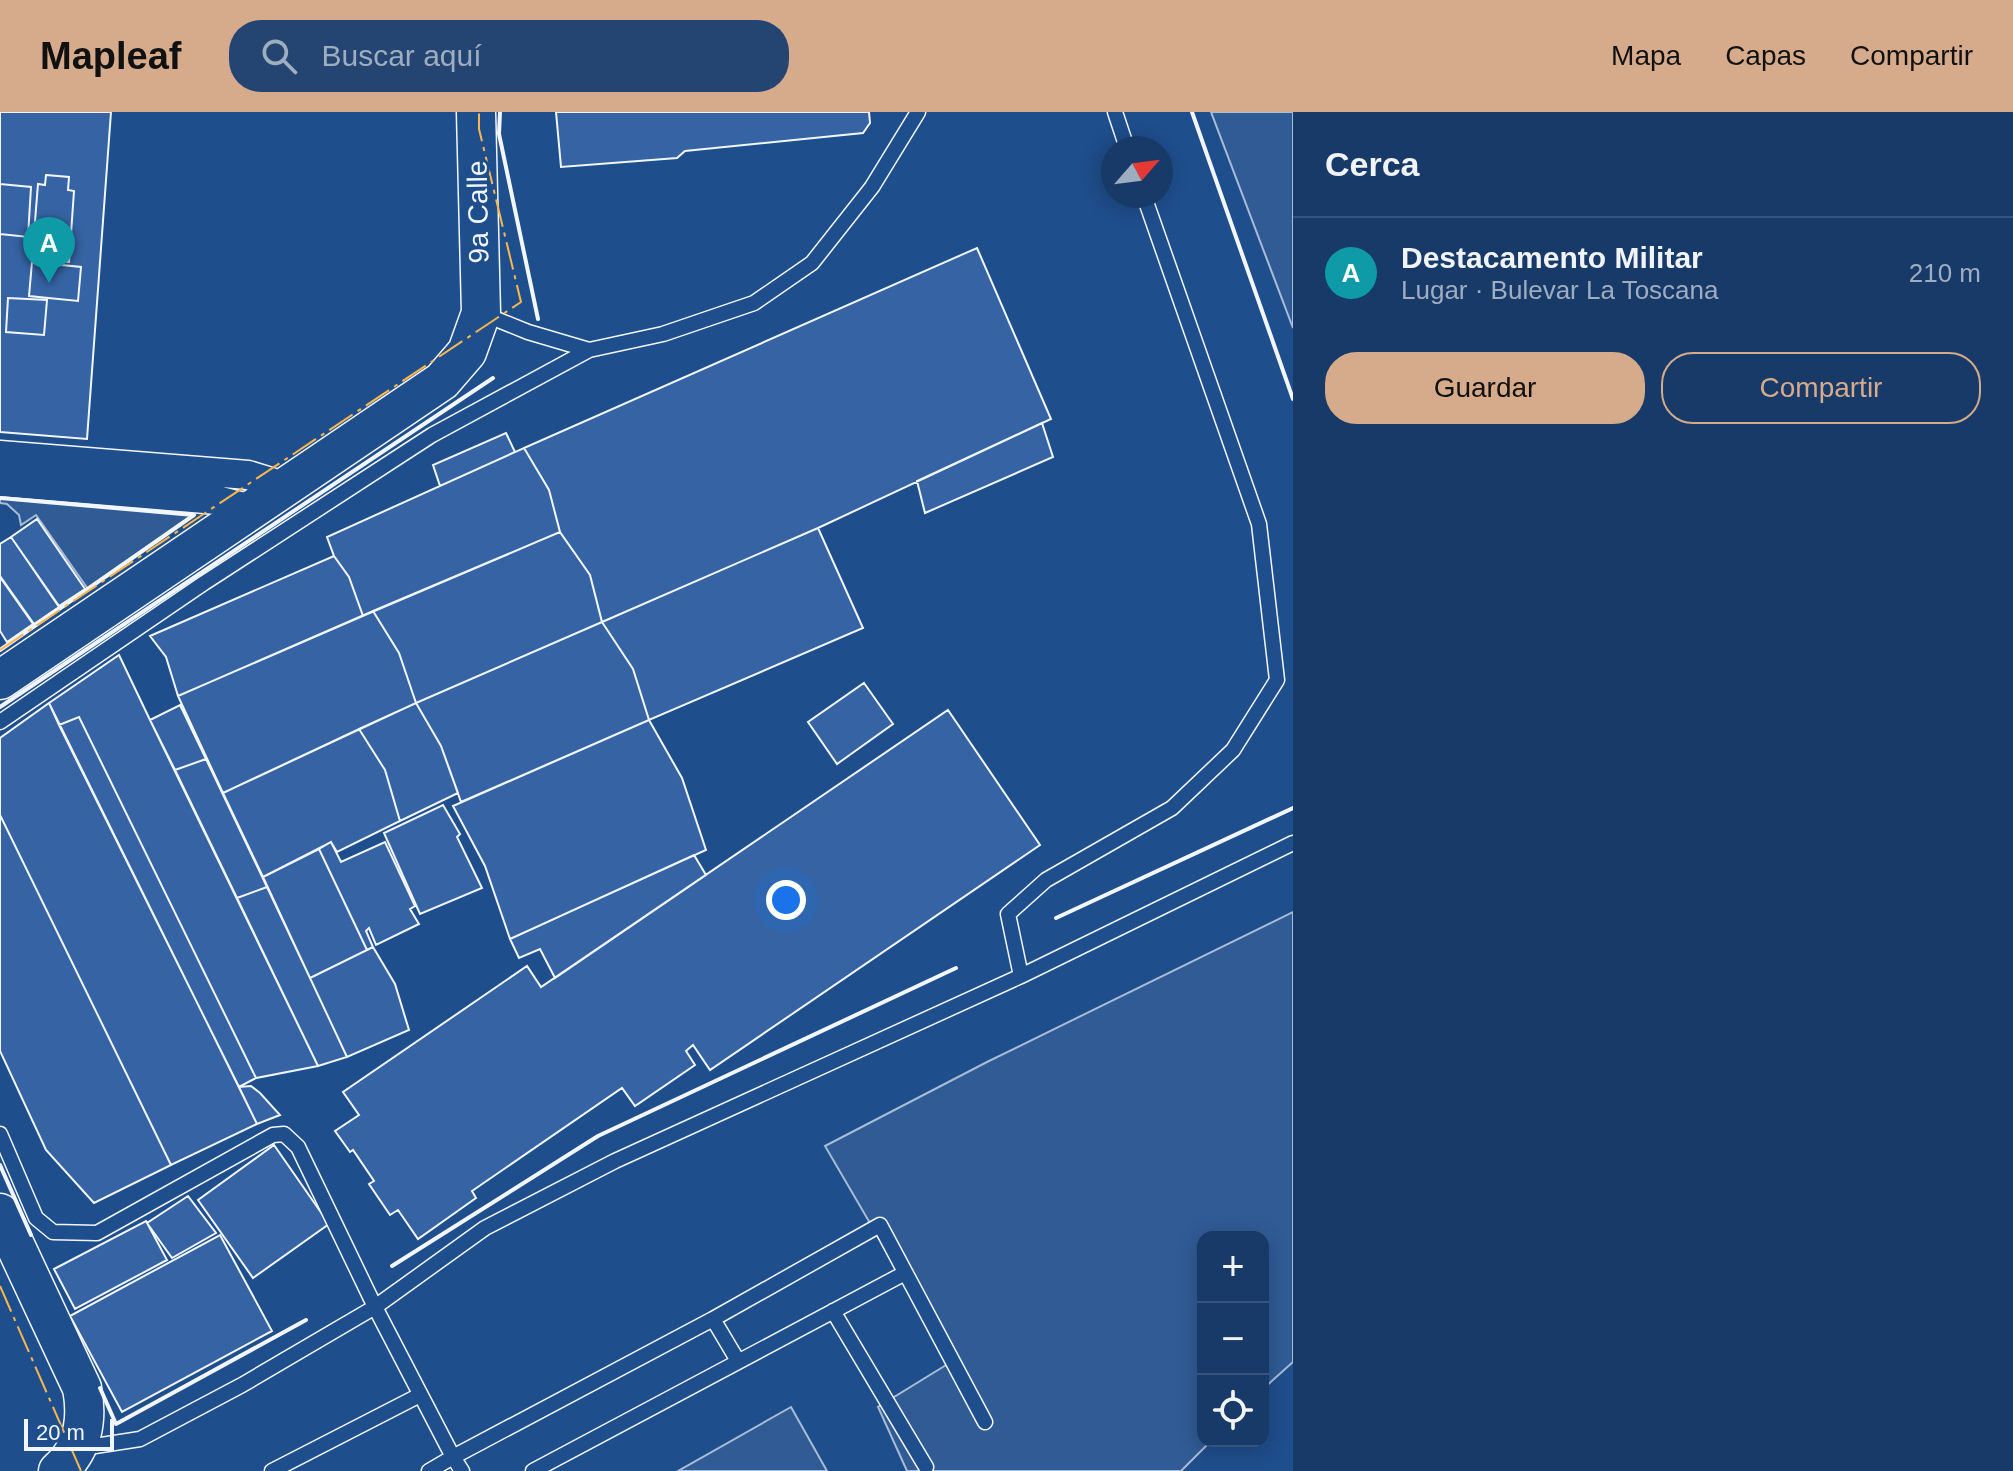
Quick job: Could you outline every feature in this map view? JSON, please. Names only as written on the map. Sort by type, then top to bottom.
[{"type":"main road","name":"9a Calle","points":[[476,112],[481,313]]},
{"type":"main road","points":[[0,680],[442,381],[467,352],[481,313]]},
{"type":"main road","points":[[0,1213],[82,1388],[85,1410],[68,1460]]},
{"type":"street","points":[[0,455],[248,475],[271,482],[279,490]]},
{"type":"street","points":[[0,482],[217,500],[230,502],[247,512]]},
{"type":"lane","points":[[0,722],[204,583],[432,435],[589,350],[663,334],[754,303],[812,263],[872,187],[918,112]]},
{"type":"lane","points":[[1115,112],[1123,136]]},
{"type":"lane","points":[[1021,976],[1008,914],[1046,880],[1172,808],[1233,750],[1277,680],[1259,524],[1148,208]]},
{"type":"lane","points":[[481,313],[528,332],[589,350]]},
{"type":"lane","points":[[68,1460],[140,1439],[242,1385],[375,1307],[485,1228],[615,1161],[1021,976],[1293,843]]},
{"type":"lane","points":[[0,1134],[36,1218],[53,1232],[97,1233],[273,1135],[284,1134],[298,1147],[375,1307],[462,1471]]},
{"type":"lane","points":[[429,1471],[713,1319],[880,1225],[985,1422]]},
{"type":"lane","points":[[533,1471],[905,1273]]},
{"type":"lane","points":[[833,1311],[926,1467]]},
{"type":"lane","points":[[713,1319],[738,1361]]},
{"type":"lane","points":[[272,1471],[420,1395]]},
{"type":"shaded area","points":[[1211,112],[1293,112],[1293,328]]},
{"type":"shaded area","points":[[0,498],[194,515],[88,589],[36,515],[21,525],[19,515],[7,504],[0,503]]},
{"type":"shaded area","points":[[1293,912],[1293,1362],[1269,1384],[1269,1231],[1197,1231],[1197,1447],[1205,1447],[1181,1471],[907,1471],[878,1407],[951,1362],[825,1146],[987,1062]]},
{"type":"shaded area","points":[[791,1407],[827,1471],[678,1471]]},
{"type":"building","points":[[0,112],[111,112],[87,439],[0,432]]},
{"type":"building","points":[[556,112],[869,112],[870,123],[863,133],[685,151],[677,158],[561,167]]},
{"type":"building","points":[[46,175],[69,177],[68,190],[74,191],[69,262],[32,259],[38,184],[45,185]]},
{"type":"building","points":[[0,184],[31,187],[28,237],[0,234]]},
{"type":"building","points":[[977,248],[1051,419],[818,528],[602,622],[590,575],[560,532],[549,490],[524,448]]},
{"type":"building","points":[[32,262],[81,267],[78,301],[29,296]]},
{"type":"building","points":[[8,298],[47,300],[44,335],[6,332]]},
{"type":"building","points":[[1042,423],[1053,457],[925,513],[917,481]]},
{"type":"building","points":[[506,433],[515,452],[440,486],[433,465]]},
{"type":"building","points":[[524,448],[549,490],[560,532],[363,616],[349,577],[334,556],[327,537]]},
{"type":"building","points":[[37,519],[85,589],[59,606],[11,537]]},
{"type":"building","points":[[818,528],[863,628],[649,720],[633,669],[602,622]]},
{"type":"building","points":[[560,532],[590,575],[602,622],[416,703],[399,653],[373,611]]},
{"type":"building","points":[[11,537],[59,607],[34,624],[0,576],[0,544]]},
{"type":"building","points":[[334,556],[349,577],[363,616],[178,696],[166,657],[150,636]]},
{"type":"building","points":[[0,577],[33,624],[7,642],[0,631]]},
{"type":"building","points":[[373,611],[399,653],[416,703],[223,793],[178,696]]},
{"type":"building","points":[[602,622],[633,669],[649,720],[461,802],[441,746],[416,703]]},
{"type":"building","points":[[119,655],[318,1066],[256,1078],[79,717],[59,725],[49,703]]},
{"type":"building","points":[[864,683],[893,724],[837,764],[808,722]]},
{"type":"building","points":[[49,703],[257,1124],[171,1165],[0,815],[0,738]]},
{"type":"building","points":[[416,703],[441,746],[458,793],[400,821],[385,770],[359,729]]},
{"type":"building","points":[[180,705],[206,759],[175,770],[150,720]]},
{"type":"building","points":[[948,710],[1040,845],[710,1070],[693,1045],[686,1051],[695,1065],[635,1106],[622,1088],[472,1191],[476,1198],[418,1239],[398,1210],[390,1215],[369,1184],[374,1181],[353,1150],[350,1152],[335,1131],[359,1115],[343,1092],[527,966],[541,987]]},
{"type":"building","points":[[79,717],[256,1078],[239,1087],[59,725]]},
{"type":"building","points":[[649,720],[682,778],[706,850],[510,939],[485,866],[453,806]]},
{"type":"building","points":[[359,729],[385,770],[400,821],[337,852],[331,842],[263,877],[223,793]]},
{"type":"building","points":[[206,759],[267,887],[237,898],[175,770]]},
{"type":"building","points":[[443,805],[460,834],[457,837],[482,888],[420,914],[384,833]]},
{"type":"building","points":[[0,815],[171,1165],[94,1203],[46,1150],[0,1051]]},
{"type":"building","points":[[331,842],[341,862],[385,842],[415,906],[410,909],[419,924],[376,945],[369,928],[366,931],[373,947],[367,950],[319,849]]},
{"type":"building","points":[[319,849],[367,950],[310,978],[263,877]]},
{"type":"building","points":[[694,855],[706,875],[555,978],[540,949],[519,958],[510,939]]},
{"type":"building","points":[[267,887],[347,1057],[318,1066],[237,898]]},
{"type":"building","points":[[373,947],[395,984],[409,1030],[347,1057],[310,978]]},
{"type":"building","points":[[251,1086],[280,1115],[257,1124],[239,1087]]},
{"type":"building","points":[[274,1145],[329,1224],[253,1278],[198,1200]]},
{"type":"building","points":[[188,1196],[216,1233],[172,1258],[147,1223]]},
{"type":"building","points":[[146,1221],[167,1260],[75,1309],[54,1269]]},
{"type":"building","points":[[220,1235],[272,1331],[122,1412],[70,1316]]},
{"type":"wall","points":[[500,112],[499,134],[538,319]]},
{"type":"wall","points":[[1192,112],[1293,399]]},
{"type":"wall","points":[[0,707],[493,378]]},
{"type":"wall","points":[[0,498],[194,515],[0,650]]},
{"type":"wall","points":[[1056,918],[1293,808]]},
{"type":"wall","points":[[392,1266],[598,1136],[956,968]]},
{"type":"wall","points":[[0,1165],[31,1235]]},
{"type":"wall","points":[[100,1388],[116,1424],[306,1320]]},
{"type":"power","points":[[0,650],[521,302],[479,129],[479,112]]},
{"type":"power","points":[[0,1286],[81,1471]]},
{"type":"place","name":"Destacamento Militar","points":[[49,283]]}]
